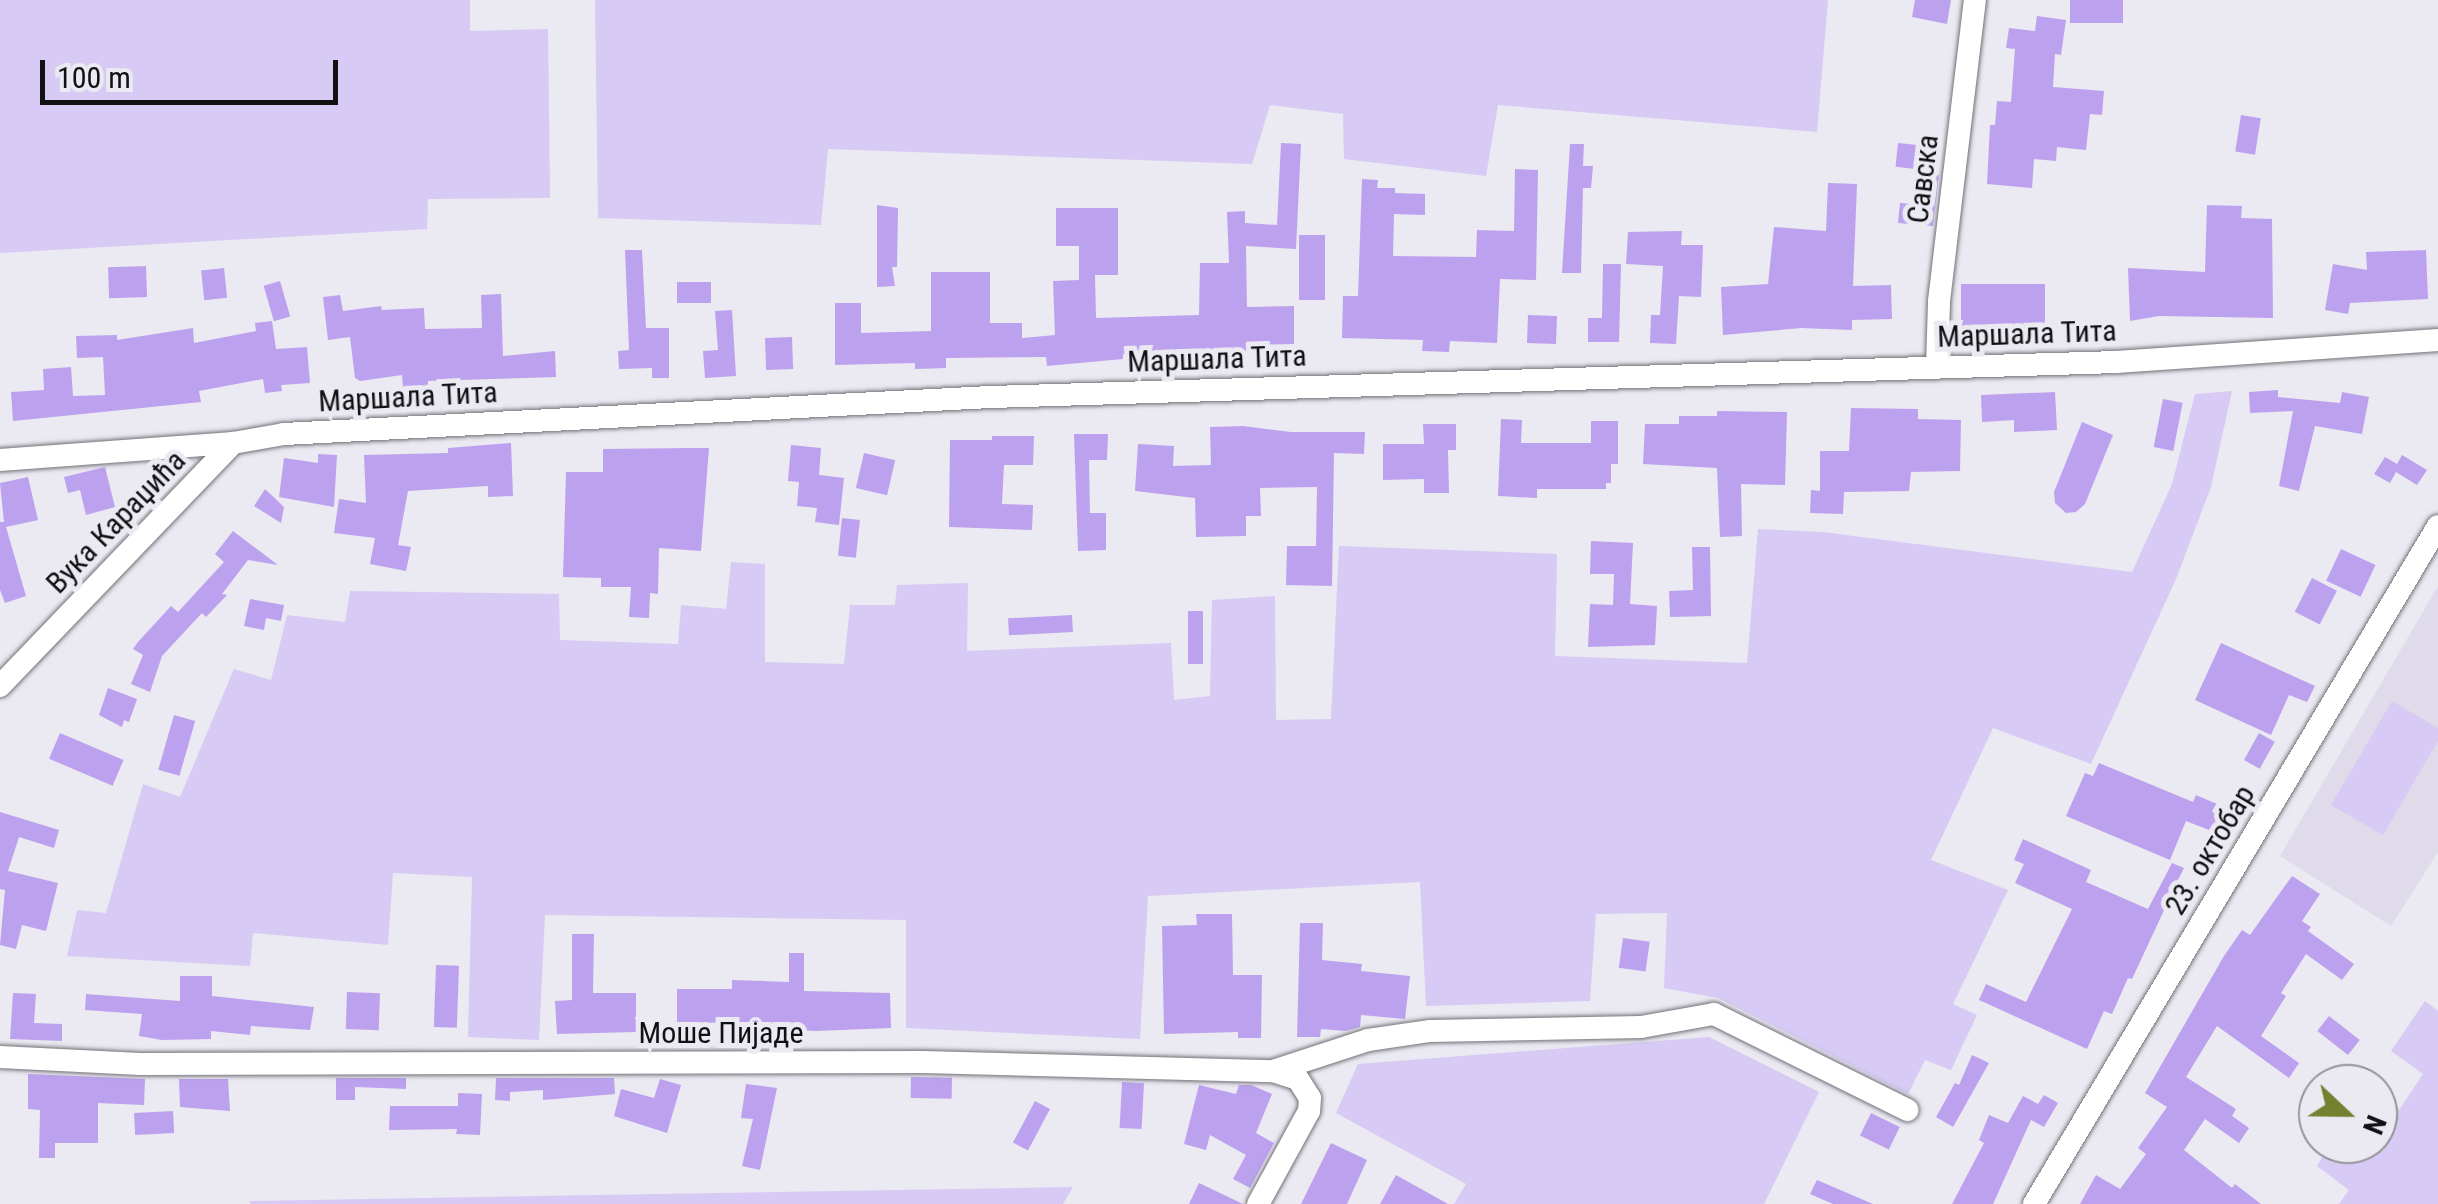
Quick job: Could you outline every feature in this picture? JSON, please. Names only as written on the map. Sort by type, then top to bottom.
[{"type":"street","name":"Савска","points":[[1937,366],[1939,301],[1975,0]]},
{"type":"street","name":"Маршала Тита","points":[[0,460],[233,444],[284,434],[990,396],[2116,362],[2438,340]]},
{"type":"street","name":"Вука Караџића","points":[[0,686],[233,444]]},
{"type":"street","name":"23. октобар","points":[[2034,1204],[2438,526]]},
{"type":"street","name":"Моше Пијаде","points":[[0,1058],[140,1064],[923,1062],[1273,1071],[1368,1040],[1430,1031],[1640,1027],[1714,1014],[1907,1110]]},
{"type":"street","points":[[1258,1204],[1310,1111],[1310,1098],[1298,1079],[1273,1071]]},
{"type":"shaded area","points":[[0,0],[470,0],[470,31],[548,29],[550,198],[428,199],[427,229],[0,253]]},
{"type":"shaded area","points":[[595,0],[1828,0],[1817,132],[1498,105],[1486,176],[1344,159],[1343,114],[1270,105],[1252,164],[828,149],[821,225],[598,218]]},
{"type":"shaded area","points":[[2232,391],[2211,487],[2176,579],[2091,764],[1993,728],[1931,860],[2008,890],[1953,1004],[1977,1015],[1951,1070],[1925,1060],[1908,1094],[1718,998],[1664,988],[1667,913],[1596,914],[1590,1001],[1426,1006],[1420,882],[1148,896],[1140,1039],[906,1028],[906,920],[545,915],[539,1040],[468,1037],[472,877],[393,873],[388,945],[253,933],[250,966],[67,956],[77,910],[106,913],[143,784],[180,797],[234,669],[271,680],[287,615],[345,622],[350,591],[559,594],[560,640],[678,644],[681,605],[726,609],[731,562],[765,564],[765,662],[844,664],[850,605],[895,605],[897,585],[968,583],[967,651],[1171,643],[1174,700],[1210,696],[1212,600],[1275,596],[1276,720],[1331,719],[1339,546],[1557,554],[1555,656],[1747,663],[1758,529],[1823,532],[2132,572],[2172,484],[2195,394]]},
{"type":"shaded area","points":[[2438,586],[2438,852],[2391,926],[2280,856]]},
{"type":"shaded area","points":[[2392,701],[2438,728],[2438,741],[2383,835],[2331,805]]},
{"type":"shaded area","points":[[2425,1001],[2438,1011],[2438,1204],[2339,1204],[2349,1190],[2318,1164],[2398,1164],[2398,1109],[2423,1074],[2391,1051]]},
{"type":"shaded area","points":[[1709,1037],[1819,1092],[1764,1204],[1454,1204],[1466,1184],[1336,1113],[1358,1064]]},
{"type":"shaded area","points":[[1073,1187],[1063,1204],[250,1204],[250,1201]]},
{"type":"building","points":[[1915,0],[1951,0],[1947,24],[1912,17]]},
{"type":"building","points":[[2070,0],[2123,0],[2123,23],[2070,23]]},
{"type":"building","points":[[2037,16],[2066,20],[2061,55],[2055,54],[2053,87],[2104,91],[2102,115],[2090,114],[2086,150],[2057,147],[2056,161],[2034,159],[2032,188],[1987,184],[1990,125],[1995,125],[1997,101],[2011,102],[2015,49],[2006,48],[2009,28],[2035,31]]},
{"type":"building","points":[[2241,115],[2261,118],[2255,155],[2235,152]]},
{"type":"building","points":[[1281,143],[1301,144],[1296,249],[1246,246],[1247,307],[1294,306],[1294,344],[1248,345],[1249,352],[1123,354],[1123,359],[1047,366],[1046,357],[946,358],[946,368],[915,369],[915,363],[835,365],[835,303],[861,303],[861,333],[931,331],[931,272],[990,272],[990,323],[1022,323],[1022,338],[1055,335],[1053,281],[1079,280],[1079,246],[1056,246],[1056,208],[1118,208],[1118,275],[1095,275],[1096,318],[1199,315],[1200,263],[1229,263],[1227,212],[1245,211],[1245,223],[1277,225]]},
{"type":"building","points":[[1898,143],[1918,145],[1915,169],[1895,167]]},
{"type":"building","points":[[1570,144],[1584,144],[1583,166],[1593,166],[1591,188],[1583,188],[1581,273],[1562,273]]},
{"type":"building","points":[[1515,169],[1538,170],[1536,280],[1500,279],[1497,343],[1450,341],[1449,352],[1422,351],[1423,340],[1342,338],[1343,296],[1358,296],[1362,179],[1378,180],[1377,188],[1395,188],[1395,193],[1425,194],[1425,215],[1394,214],[1393,256],[1476,257],[1477,230],[1514,231]]},
{"type":"building","points":[[1930,175],[1939,175],[1933,226],[1898,223],[1900,203],[1928,205]]},
{"type":"building","points":[[1828,183],[1857,184],[1853,286],[1891,285],[1892,319],[1852,320],[1852,330],[1801,328],[1723,335],[1721,287],[1768,284],[1774,227],[1826,231]]},
{"type":"building","points":[[877,205],[898,208],[897,267],[892,267],[895,286],[877,287]]},
{"type":"building","points":[[2207,205],[2242,206],[2241,218],[2272,219],[2273,318],[2159,316],[2130,321],[2128,268],[2205,272]]},
{"type":"building","points":[[1682,231],[1681,245],[1703,245],[1701,297],[1679,296],[1676,344],[1650,343],[1651,315],[1660,315],[1663,266],[1626,264],[1628,232]]},
{"type":"building","points":[[1299,235],[1325,235],[1325,300],[1299,300]]},
{"type":"building","points":[[625,250],[642,250],[646,328],[669,328],[669,378],[652,378],[652,368],[619,369],[618,351],[629,350]]},
{"type":"building","points":[[2426,250],[2428,299],[2350,303],[2348,314],[2325,310],[2333,264],[2367,270],[2366,252]]},
{"type":"building","points":[[1603,264],[1621,264],[1619,342],[1588,342],[1588,318],[1602,318]]},
{"type":"building","points":[[146,266],[147,297],[109,298],[108,267]]},
{"type":"building","points":[[224,268],[227,298],[204,300],[201,270]]},
{"type":"building","points":[[280,281],[290,317],[274,321],[264,286]]},
{"type":"building","points":[[677,282],[711,282],[711,303],[677,303]]},
{"type":"building","points":[[1961,284],[2045,284],[2045,331],[1961,331]]},
{"type":"building","points":[[501,294],[503,356],[555,351],[556,377],[428,381],[428,386],[403,387],[402,375],[360,381],[355,378],[350,337],[328,340],[323,297],[340,295],[343,311],[381,306],[382,310],[424,308],[425,329],[482,328],[481,295]]},
{"type":"building","points":[[732,310],[736,376],[705,378],[703,351],[718,350],[715,311]]},
{"type":"building","points":[[1528,315],[1557,316],[1556,344],[1527,343]]},
{"type":"building","points":[[272,321],[276,349],[307,347],[310,383],[281,385],[282,391],[265,393],[263,379],[199,391],[201,402],[13,421],[11,392],[44,390],[43,369],[71,367],[73,396],[105,395],[103,357],[77,358],[76,336],[117,335],[117,340],[193,328],[194,343],[256,331],[255,323]]},
{"type":"building","points":[[792,337],[793,369],[766,370],[765,338]]},
{"type":"building","points":[[2278,390],[2278,397],[2340,403],[2342,392],[2369,397],[2362,434],[2315,426],[2299,491],[2279,486],[2293,411],[2250,413],[2249,392]]},
{"type":"building","points":[[2055,392],[2057,430],[2014,432],[2014,420],[1982,422],[1981,395]]},
{"type":"building","points":[[2163,399],[2183,403],[2173,451],[2154,447]]},
{"type":"building","points":[[1851,408],[1918,409],[1918,419],[1961,420],[1960,471],[1911,472],[1909,491],[1844,492],[1843,514],[1810,513],[1811,490],[1820,491],[1820,451],[1849,451]]},
{"type":"building","points":[[1717,411],[1787,412],[1785,485],[1741,484],[1742,536],[1720,537],[1717,468],[1643,464],[1645,424],[1679,424],[1679,416],[1717,416]]},
{"type":"building","points":[[1501,419],[1522,420],[1521,443],[1591,443],[1591,421],[1618,421],[1618,464],[1611,464],[1611,483],[1606,483],[1606,489],[1537,489],[1537,498],[1498,496]]},
{"type":"building","points":[[2082,422],[2113,435],[2085,504],[2076,512],[2066,513],[2055,503],[2054,492]]},
{"type":"building","points":[[1423,424],[1456,424],[1456,450],[1448,450],[1449,493],[1424,493],[1424,479],[1383,480],[1383,444],[1424,444]]},
{"type":"building","points":[[1243,426],[1291,432],[1365,432],[1364,454],[1334,453],[1332,586],[1286,585],[1287,546],[1316,546],[1317,487],[1260,488],[1261,516],[1246,516],[1246,536],[1196,537],[1195,498],[1135,491],[1138,444],[1174,446],[1173,466],[1211,465],[1210,427]]},
{"type":"building","points":[[1074,434],[1108,434],[1107,460],[1089,460],[1090,513],[1106,513],[1106,550],[1078,551]]},
{"type":"building","points":[[992,436],[1034,436],[1033,465],[1004,465],[1002,504],[1033,505],[1032,530],[949,527],[950,440],[992,440]]},
{"type":"building","points":[[511,443],[513,496],[488,497],[488,486],[408,491],[398,545],[411,547],[406,571],[370,564],[375,538],[334,533],[339,499],[366,503],[364,455],[448,453],[448,448]]},
{"type":"building","points":[[791,445],[821,448],[819,475],[844,478],[839,525],[815,522],[817,508],[797,506],[799,482],[788,481]]},
{"type":"building","points":[[709,448],[701,551],[659,548],[658,594],[650,593],[649,618],[629,617],[631,587],[601,587],[601,578],[563,577],[566,472],[603,472],[603,449]]},
{"type":"building","points":[[864,453],[895,460],[887,495],[856,488]]},
{"type":"building","points":[[318,454],[337,455],[334,507],[279,497],[284,458],[318,463]]},
{"type":"building","points":[[2402,455],[2427,470],[2417,485],[2396,472],[2390,483],[2374,474],[2385,457],[2397,464]]},
{"type":"building","points":[[105,467],[115,507],[86,515],[80,490],[68,493],[64,477]]},
{"type":"building","points":[[28,477],[38,520],[6,527],[26,596],[5,603],[0,590],[0,522],[4,522],[0,483]]},
{"type":"building","points":[[265,489],[284,507],[281,523],[254,506]]},
{"type":"building","points":[[842,518],[860,520],[856,558],[838,556]]},
{"type":"building","points":[[233,531],[278,565],[248,560],[222,594],[227,595],[206,617],[202,613],[162,656],[150,692],[131,684],[143,655],[133,649],[171,606],[178,612],[224,562],[215,554]]},
{"type":"building","points":[[1591,541],[1633,543],[1630,604],[1657,606],[1655,645],[1588,647],[1590,604],[1613,605],[1614,574],[1590,574]]},
{"type":"building","points":[[1692,547],[1710,547],[1711,616],[1670,617],[1669,591],[1693,590]]},
{"type":"building","points":[[2341,549],[2375,565],[2361,597],[2326,581]]},
{"type":"building","points":[[2312,578],[2337,591],[2320,625],[2295,612]]},
{"type":"building","points":[[250,599],[284,605],[281,621],[266,618],[264,630],[244,626]]},
{"type":"building","points":[[1188,611],[1203,611],[1203,664],[1188,664]]},
{"type":"building","points":[[1072,615],[1073,632],[1009,635],[1008,618]]},
{"type":"building","points":[[2221,643],[2315,686],[2307,702],[2289,695],[2271,735],[2195,700]]},
{"type":"building","points":[[108,688],[137,699],[129,722],[124,720],[122,727],[99,715]]},
{"type":"building","points":[[174,715],[195,721],[179,776],[158,770]]},
{"type":"building","points":[[60,733],[124,760],[113,786],[49,759]]},
{"type":"building","points":[[2259,733],[2275,742],[2260,769],[2244,760]]},
{"type":"building","points":[[2099,763],[2193,802],[2196,795],[2224,807],[2214,832],[2186,821],[2170,860],[2066,816],[2085,773],[2093,776]]},
{"type":"building","points":[[0,812],[59,830],[54,848],[19,837],[8,871],[58,883],[46,931],[22,925],[16,949],[0,945],[5,890],[0,889]]},
{"type":"building","points":[[2023,839],[2091,870],[2086,882],[2148,909],[2172,863],[2184,868],[2178,880],[2185,883],[2171,909],[2166,906],[2112,1014],[2104,1011],[2087,1049],[1979,1000],[1986,984],[2026,1002],[2072,909],[2015,883],[2024,864],[2014,860]]},
{"type":"building","points":[[2292,876],[2320,894],[2302,921],[2311,927],[2308,931],[2354,964],[2342,980],[2306,954],[2281,993],[2286,996],[2261,1036],[2299,1063],[2289,1078],[2217,1026],[2186,1077],[2236,1109],[2232,1116],[2249,1128],[2239,1143],[2205,1119],[2184,1150],[2232,1188],[2235,1184],[2261,1204],[2080,1204],[2096,1175],[2120,1189],[2146,1154],[2138,1148],[2167,1107],[2145,1093],[2224,956],[2242,930],[2250,935]]},
{"type":"building","points":[[1196,914],[1232,914],[1233,975],[1262,975],[1261,1038],[1238,1038],[1238,1032],[1164,1034],[1162,926],[1197,925]]},
{"type":"building","points":[[1300,923],[1323,923],[1322,960],[1362,964],[1361,971],[1410,976],[1405,1019],[1361,1015],[1360,1027],[1346,1031],[1321,1029],[1320,1037],[1297,1037]]},
{"type":"building","points":[[572,934],[594,934],[593,993],[636,993],[636,1032],[557,1034],[555,1001],[572,1000]]},
{"type":"building","points":[[1623,938],[1650,942],[1646,971],[1619,968]]},
{"type":"building","points":[[789,953],[804,953],[804,991],[890,993],[891,1028],[816,1031],[771,1029],[772,1022],[677,1023],[677,989],[732,989],[732,980],[789,982]]},
{"type":"building","points":[[436,965],[459,966],[457,1028],[434,1027]]},
{"type":"building","points":[[180,976],[212,976],[212,996],[314,1007],[310,1030],[251,1026],[250,1035],[211,1031],[211,1039],[162,1040],[139,1036],[142,1014],[85,1010],[86,994],[180,1001]]},
{"type":"building","points":[[347,992],[380,993],[379,1030],[346,1029]]},
{"type":"building","points":[[13,993],[36,994],[34,1023],[62,1024],[62,1041],[10,1039]]},
{"type":"building","points":[[2329,1016],[2360,1040],[2348,1055],[2317,1031]]},
{"type":"building","points":[[1972,1055],[1989,1063],[1953,1127],[1936,1117],[1955,1083],[1959,1085]]},
{"type":"building","points":[[28,1074],[145,1079],[144,1105],[98,1103],[98,1143],[55,1143],[55,1158],[39,1158],[40,1110],[28,1109]]},
{"type":"building","points":[[911,1077],[952,1078],[952,1099],[911,1098]]},
{"type":"building","points":[[336,1078],[406,1078],[406,1089],[355,1087],[355,1100],[336,1100]]},
{"type":"building","points":[[496,1078],[614,1078],[615,1094],[543,1100],[543,1090],[510,1092],[510,1101],[495,1100]]},
{"type":"building","points":[[179,1079],[228,1079],[230,1111],[180,1107]]},
{"type":"building","points":[[660,1079],[681,1085],[667,1133],[614,1116],[621,1089],[654,1098]]},
{"type":"building","points":[[1122,1082],[1144,1083],[1142,1129],[1120,1128]]},
{"type":"building","points":[[746,1084],[777,1088],[760,1170],[742,1166],[753,1119],[741,1118]]},
{"type":"building","points":[[1199,1085],[1236,1094],[1239,1085],[1251,1085],[1272,1094],[1256,1133],[1274,1143],[1250,1188],[1233,1179],[1246,1155],[1210,1135],[1206,1150],[1184,1144]]},
{"type":"building","points":[[458,1093],[482,1094],[480,1135],[456,1134],[457,1129],[389,1130],[390,1106],[458,1106]]},
{"type":"building","points":[[2044,1095],[2058,1103],[2044,1127],[2031,1120],[1993,1204],[1952,1204],[1984,1143],[1979,1140],[1989,1115],[2008,1123],[2023,1096],[2038,1104]]},
{"type":"building","points":[[1035,1101],[1050,1109],[1028,1150],[1013,1142]]},
{"type":"building","points":[[173,1111],[174,1133],[135,1135],[134,1113]]},
{"type":"building","points":[[1871,1113],[1900,1127],[1889,1149],[1860,1135]]},
{"type":"building","points":[[1331,1143],[1367,1160],[1347,1204],[1301,1204]]},
{"type":"building","points":[[1396,1175],[1448,1204],[1380,1204]]},
{"type":"building","points":[[1817,1180],[1873,1204],[1833,1204],[1810,1194]]},
{"type":"building","points":[[1199,1183],[1243,1204],[1189,1204]]}]
